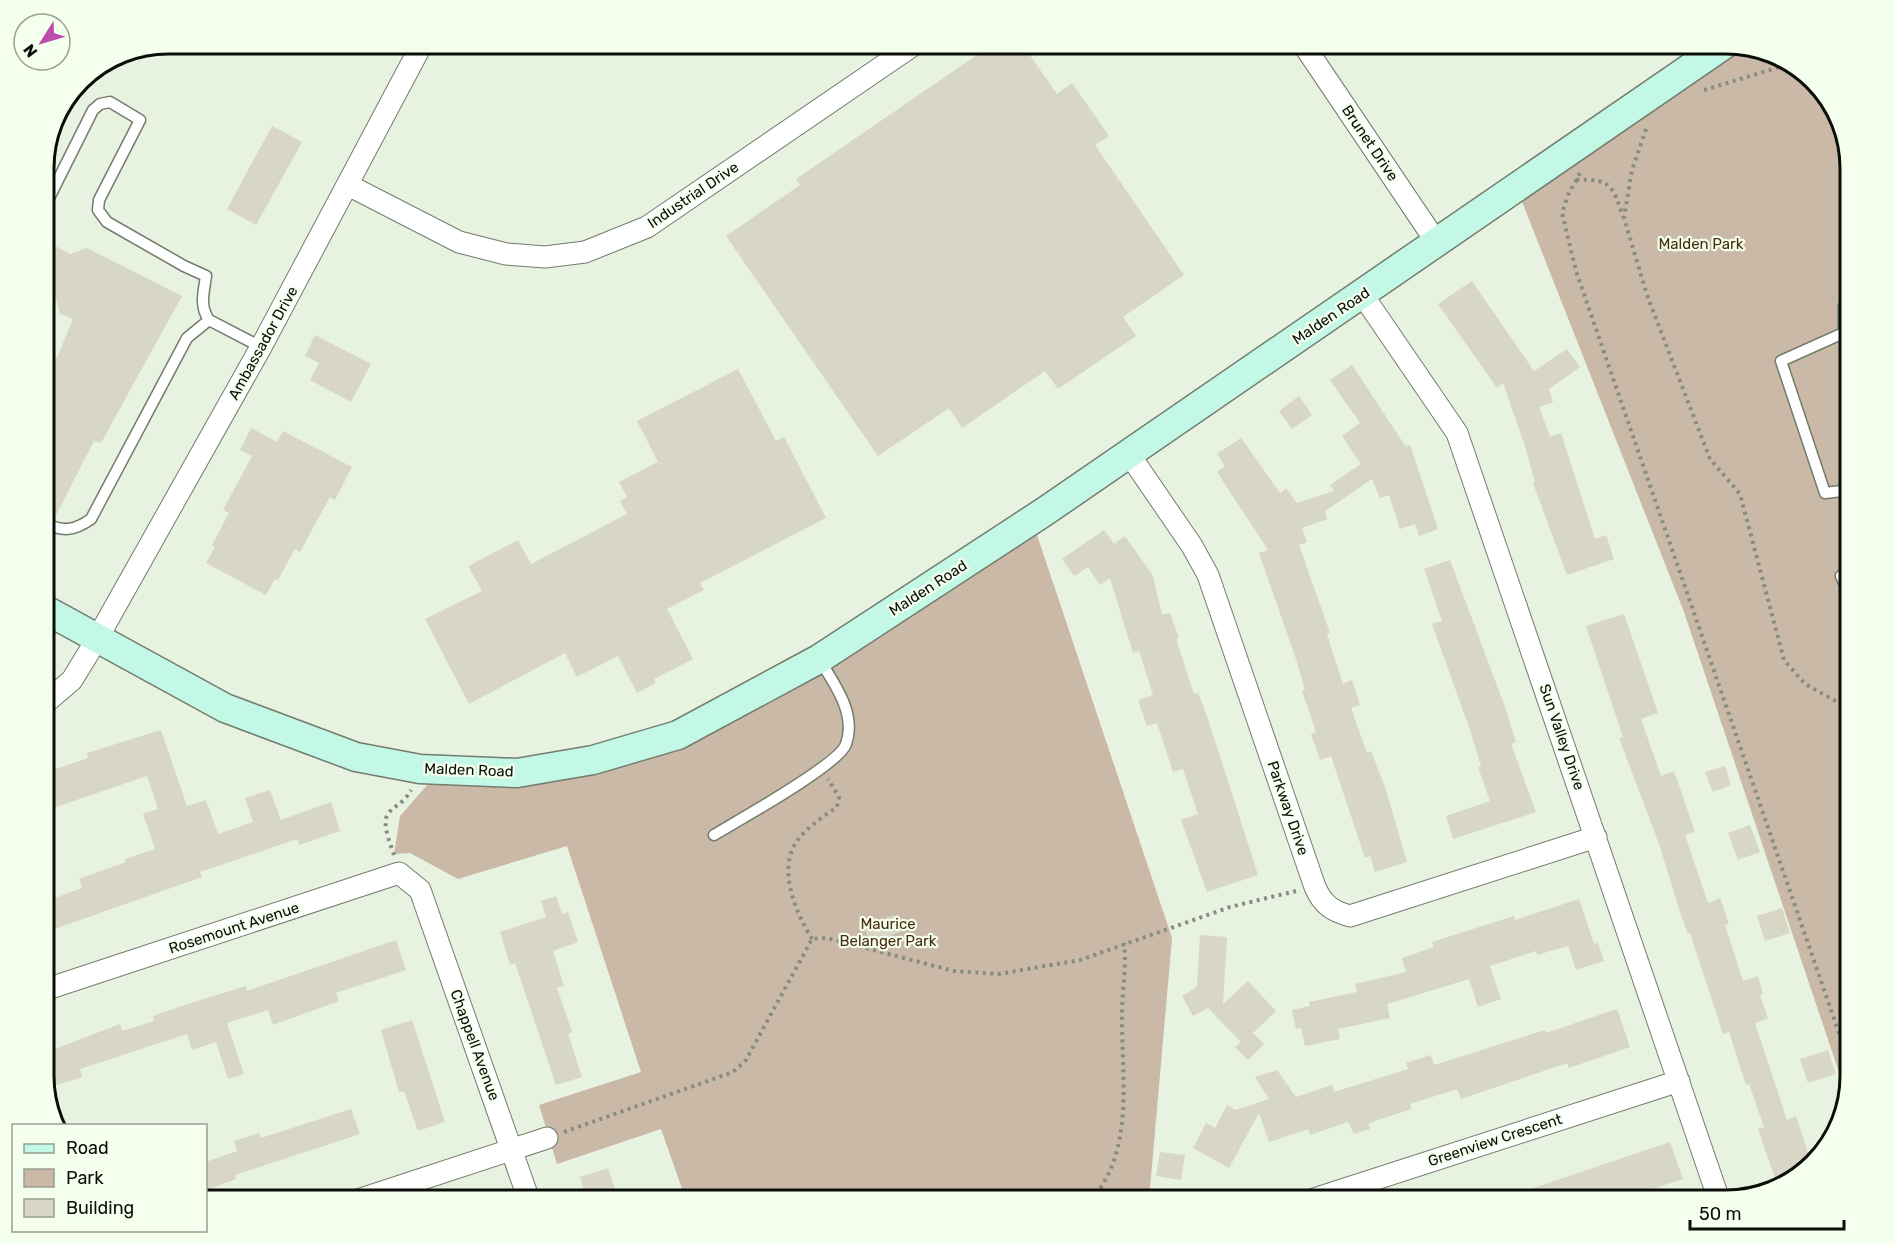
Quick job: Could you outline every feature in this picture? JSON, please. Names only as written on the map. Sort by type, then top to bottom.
[{"type":"main road","name":"Malden Road","points":[[54,615],[225,708],[356,756],[420,769],[518,772],[593,760],[678,735],[819,659],[1129,454],[1711,54]]},
{"type":"street","name":"Ambassador Drive","points":[[54,696],[72,681],[98,639],[261,348],[417,54]]},
{"type":"street","name":"Industrial Drive","points":[[348,185],[459,242],[506,254],[545,257],[585,252],[647,227],[897,54]]},
{"type":"street","name":"Brunet Drive","points":[[1310,54],[1437,243]]},
{"type":"street","name":"Sun Valley Drive","points":[[1362,294],[1457,433],[1716,1190]]},
{"type":"street","name":"Parkway Drive","points":[[1129,454],[1192,546],[1208,575],[1315,887],[1320,899],[1332,911],[1350,916],[1596,837]]},
{"type":"street","name":"Chappell Avenue","points":[[399,873],[420,890],[526,1190]]},
{"type":"street","name":"Rosemount Avenue","points":[[54,987],[399,873]]},
{"type":"street","name":"Greenview Crescent","points":[[1342,1190],[1679,1081]]},
{"type":"street","points":[[389,1190],[547,1138]]},
{"type":"lane","points":[[54,188],[93,110],[100,104],[110,102],[140,120],[99,200],[98,210],[106,222],[206,276],[202,303],[208,320],[261,348]]},
{"type":"lane","points":[[54,528],[75,530],[92,519],[187,338],[208,320]]},
{"type":"lane","points":[[1840,334],[1781,361],[1826,493],[1840,491]]},
{"type":"lane","points":[[714,835],[821,768],[838,755],[846,745],[848,726],[843,696],[819,659]]},
{"type":"path","points":[[1699,91],[1779,67]]},
{"type":"path","points":[[1624,218],[1632,170],[1649,120],[1640,126]]},
{"type":"path","points":[[1583,168],[1562,213],[1576,272],[1840,1033]]},
{"type":"path","points":[[1576,180],[1599,179],[1613,189],[1647,295],[1710,459],[1740,494],[1784,660],[1805,684],[1840,703]]},
{"type":"path","points":[[812,939],[792,899],[790,865],[791,852],[798,839],[837,807],[839,797],[821,768]]},
{"type":"path","points":[[399,873],[385,821],[388,813],[403,804],[420,769]]},
{"type":"path","points":[[812,939],[827,938],[954,971],[999,974],[1080,960],[1230,907],[1315,887]]},
{"type":"path","points":[[547,1138],[733,1072],[746,1060],[812,939]]},
{"type":"path","points":[[1099,1190],[1115,1154],[1125,1084],[1122,1013],[1124,943]]},
{"type":"green space","name":"Malden Park","points":[[1713,54],[1749,56],[1790,73],[1817,98],[1831,124],[1836,138],[1840,168],[1840,1075],[1684,612],[1517,189]]},
{"type":"green space","name":"Maurice Belanger Park","points":[[1032,520],[1172,938],[1150,1190],[682,1190],[661,1129],[557,1164],[539,1105],[641,1072],[567,846],[458,879],[410,853],[394,854],[400,816],[444,766],[540,770],[649,745]]},
{"type":"building","points":[[978,54],[1029,54],[1057,94],[1072,83],[1109,136],[1095,145],[1184,275],[1123,317],[1136,336],[1058,389],[1045,371],[962,428],[949,408],[878,456],[726,236],[800,185],[796,179]]},
{"type":"building","points":[[272,126],[302,142],[256,225],[227,209]]},
{"type":"building","points":[[54,245],[70,254],[87,248],[182,296],[101,443],[94,441],[56,515],[54,514],[54,356],[57,358],[73,319],[60,314],[54,298]]},
{"type":"building","points":[[1472,281],[1534,371],[1567,349],[1580,367],[1549,389],[1553,402],[1539,407],[1550,437],[1561,433],[1595,539],[1606,535],[1614,559],[1567,575],[1533,483],[1535,482],[1525,446],[1503,383],[1497,388],[1438,304]]},
{"type":"building","points":[[315,335],[371,364],[351,402],[310,380],[319,363],[305,356]]},
{"type":"building","points":[[1352,365],[1406,447],[1410,445],[1438,529],[1419,536],[1415,524],[1400,529],[1389,495],[1380,498],[1372,479],[1325,511],[1327,519],[1302,528],[1307,542],[1299,545],[1330,633],[1327,634],[1343,684],[1352,680],[1360,705],[1351,708],[1367,753],[1371,751],[1385,787],[1407,862],[1375,872],[1370,856],[1365,858],[1331,756],[1320,760],[1311,734],[1316,732],[1302,691],[1305,690],[1259,553],[1268,550],[1217,472],[1225,466],[1217,454],[1241,438],[1280,493],[1286,488],[1297,503],[1334,491],[1330,485],[1361,464],[1342,436],[1360,423],[1330,380]]},
{"type":"building","points":[[738,369],[776,441],[784,437],[826,518],[700,583],[704,590],[667,609],[693,659],[654,679],[656,683],[637,693],[618,656],[577,677],[565,653],[469,704],[425,619],[482,591],[468,566],[518,540],[531,564],[627,514],[620,501],[627,497],[619,482],[658,462],[637,421]]},
{"type":"building","points":[[1299,396],[1312,415],[1292,429],[1279,411]]},
{"type":"building","points":[[251,428],[277,442],[283,431],[352,467],[335,500],[330,497],[300,552],[295,549],[278,580],[275,579],[266,595],[206,563],[215,547],[212,545],[229,513],[223,510],[252,456],[240,450]]},
{"type":"building","points":[[1104,530],[1114,544],[1125,536],[1153,576],[1162,615],[1170,613],[1194,694],[1198,693],[1208,719],[1258,875],[1207,892],[1181,820],[1198,814],[1183,769],[1173,772],[1157,723],[1147,726],[1138,700],[1153,695],[1139,651],[1133,653],[1110,578],[1100,585],[1088,567],[1074,576],[1062,559]]},
{"type":"building","points":[[1450,560],[1505,707],[1516,742],[1511,744],[1536,812],[1453,839],[1446,816],[1490,801],[1478,767],[1481,766],[1470,730],[1432,624],[1442,621],[1424,569]]},
{"type":"building","points":[[1624,614],[1658,713],[1641,719],[1661,776],[1674,771],[1695,832],[1685,835],[1708,903],[1720,898],[1729,924],[1725,925],[1743,981],[1758,976],[1763,994],[1760,995],[1768,1018],[1755,1023],[1787,1120],[1796,1116],[1809,1154],[1790,1171],[1775,1179],[1758,1129],[1764,1127],[1749,1084],[1746,1085],[1729,1032],[1723,1034],[1690,933],[1688,934],[1681,915],[1659,844],[1619,738],[1623,737],[1586,626]]},
{"type":"building","points":[[161,730],[187,806],[206,800],[218,834],[253,822],[245,798],[270,790],[281,820],[331,802],[340,831],[299,845],[297,839],[200,872],[202,877],[54,929],[54,898],[82,888],[79,879],[155,849],[143,814],[158,809],[147,776],[54,808],[54,770],[88,758],[87,753]]},
{"type":"building","points":[[1725,766],[1731,785],[1713,792],[1705,772]]},
{"type":"building","points":[[1750,825],[1760,852],[1738,860],[1728,833]]},
{"type":"building","points":[[556,896],[562,914],[568,912],[578,942],[553,951],[564,986],[557,988],[572,1032],[568,1034],[582,1077],[556,1085],[515,963],[510,965],[500,932],[546,917],[541,901]]},
{"type":"building","points":[[1579,899],[1594,944],[1598,943],[1604,961],[1576,970],[1568,946],[1537,955],[1536,951],[1490,966],[1501,999],[1478,1007],[1469,979],[1387,1004],[1390,1018],[1338,1029],[1340,1039],[1305,1046],[1301,1028],[1296,1029],[1292,1010],[1310,1006],[1309,1002],[1357,992],[1355,984],[1406,972],[1402,958],[1434,947],[1432,942],[1514,916],[1515,920]]},
{"type":"building","points":[[1782,908],[1790,933],[1765,941],[1757,916]]},
{"type":"building","points":[[894,915],[901,932],[870,943],[864,926]]},
{"type":"building","points":[[1200,935],[1227,937],[1223,1004],[1248,981],[1276,1011],[1253,1033],[1264,1044],[1248,1060],[1235,1047],[1241,1042],[1208,1008],[1193,1016],[1182,996],[1197,987]]},
{"type":"building","points":[[396,940],[406,970],[336,993],[339,1001],[273,1025],[268,1010],[227,1023],[244,1074],[228,1079],[216,1042],[192,1050],[187,1034],[80,1069],[82,1077],[54,1086],[54,1049],[120,1024],[122,1031],[154,1021],[153,1016],[246,986],[247,991]]},
{"type":"building","points":[[1617,1009],[1630,1047],[1569,1068],[1567,1063],[1461,1099],[1457,1089],[1410,1104],[1412,1109],[1375,1121],[1369,1124],[1370,1129],[1354,1134],[1348,1122],[1310,1135],[1308,1129],[1269,1142],[1259,1113],[1229,1168],[1193,1148],[1206,1123],[1215,1128],[1227,1105],[1236,1110],[1269,1099],[1255,1077],[1277,1070],[1296,1097],[1332,1085],[1334,1092],[1408,1069],[1406,1063],[1431,1055],[1434,1065],[1545,1030],[1546,1033]]},
{"type":"building","points":[[412,1020],[445,1122],[418,1131],[404,1091],[399,1092],[381,1030]]},
{"type":"building","points":[[1828,1050],[1836,1074],[1808,1083],[1800,1059]]},
{"type":"building","points":[[351,1109],[360,1134],[235,1175],[236,1179],[207,1190],[207,1162],[237,1151],[234,1141],[259,1133],[261,1138]]},
{"type":"building","points":[[1670,1142],[1683,1179],[1649,1190],[1528,1190]]},
{"type":"building","points":[[1160,1152],[1185,1155],[1181,1180],[1156,1176]]},
{"type":"building","points":[[608,1168],[616,1190],[584,1190],[580,1177]]}]
